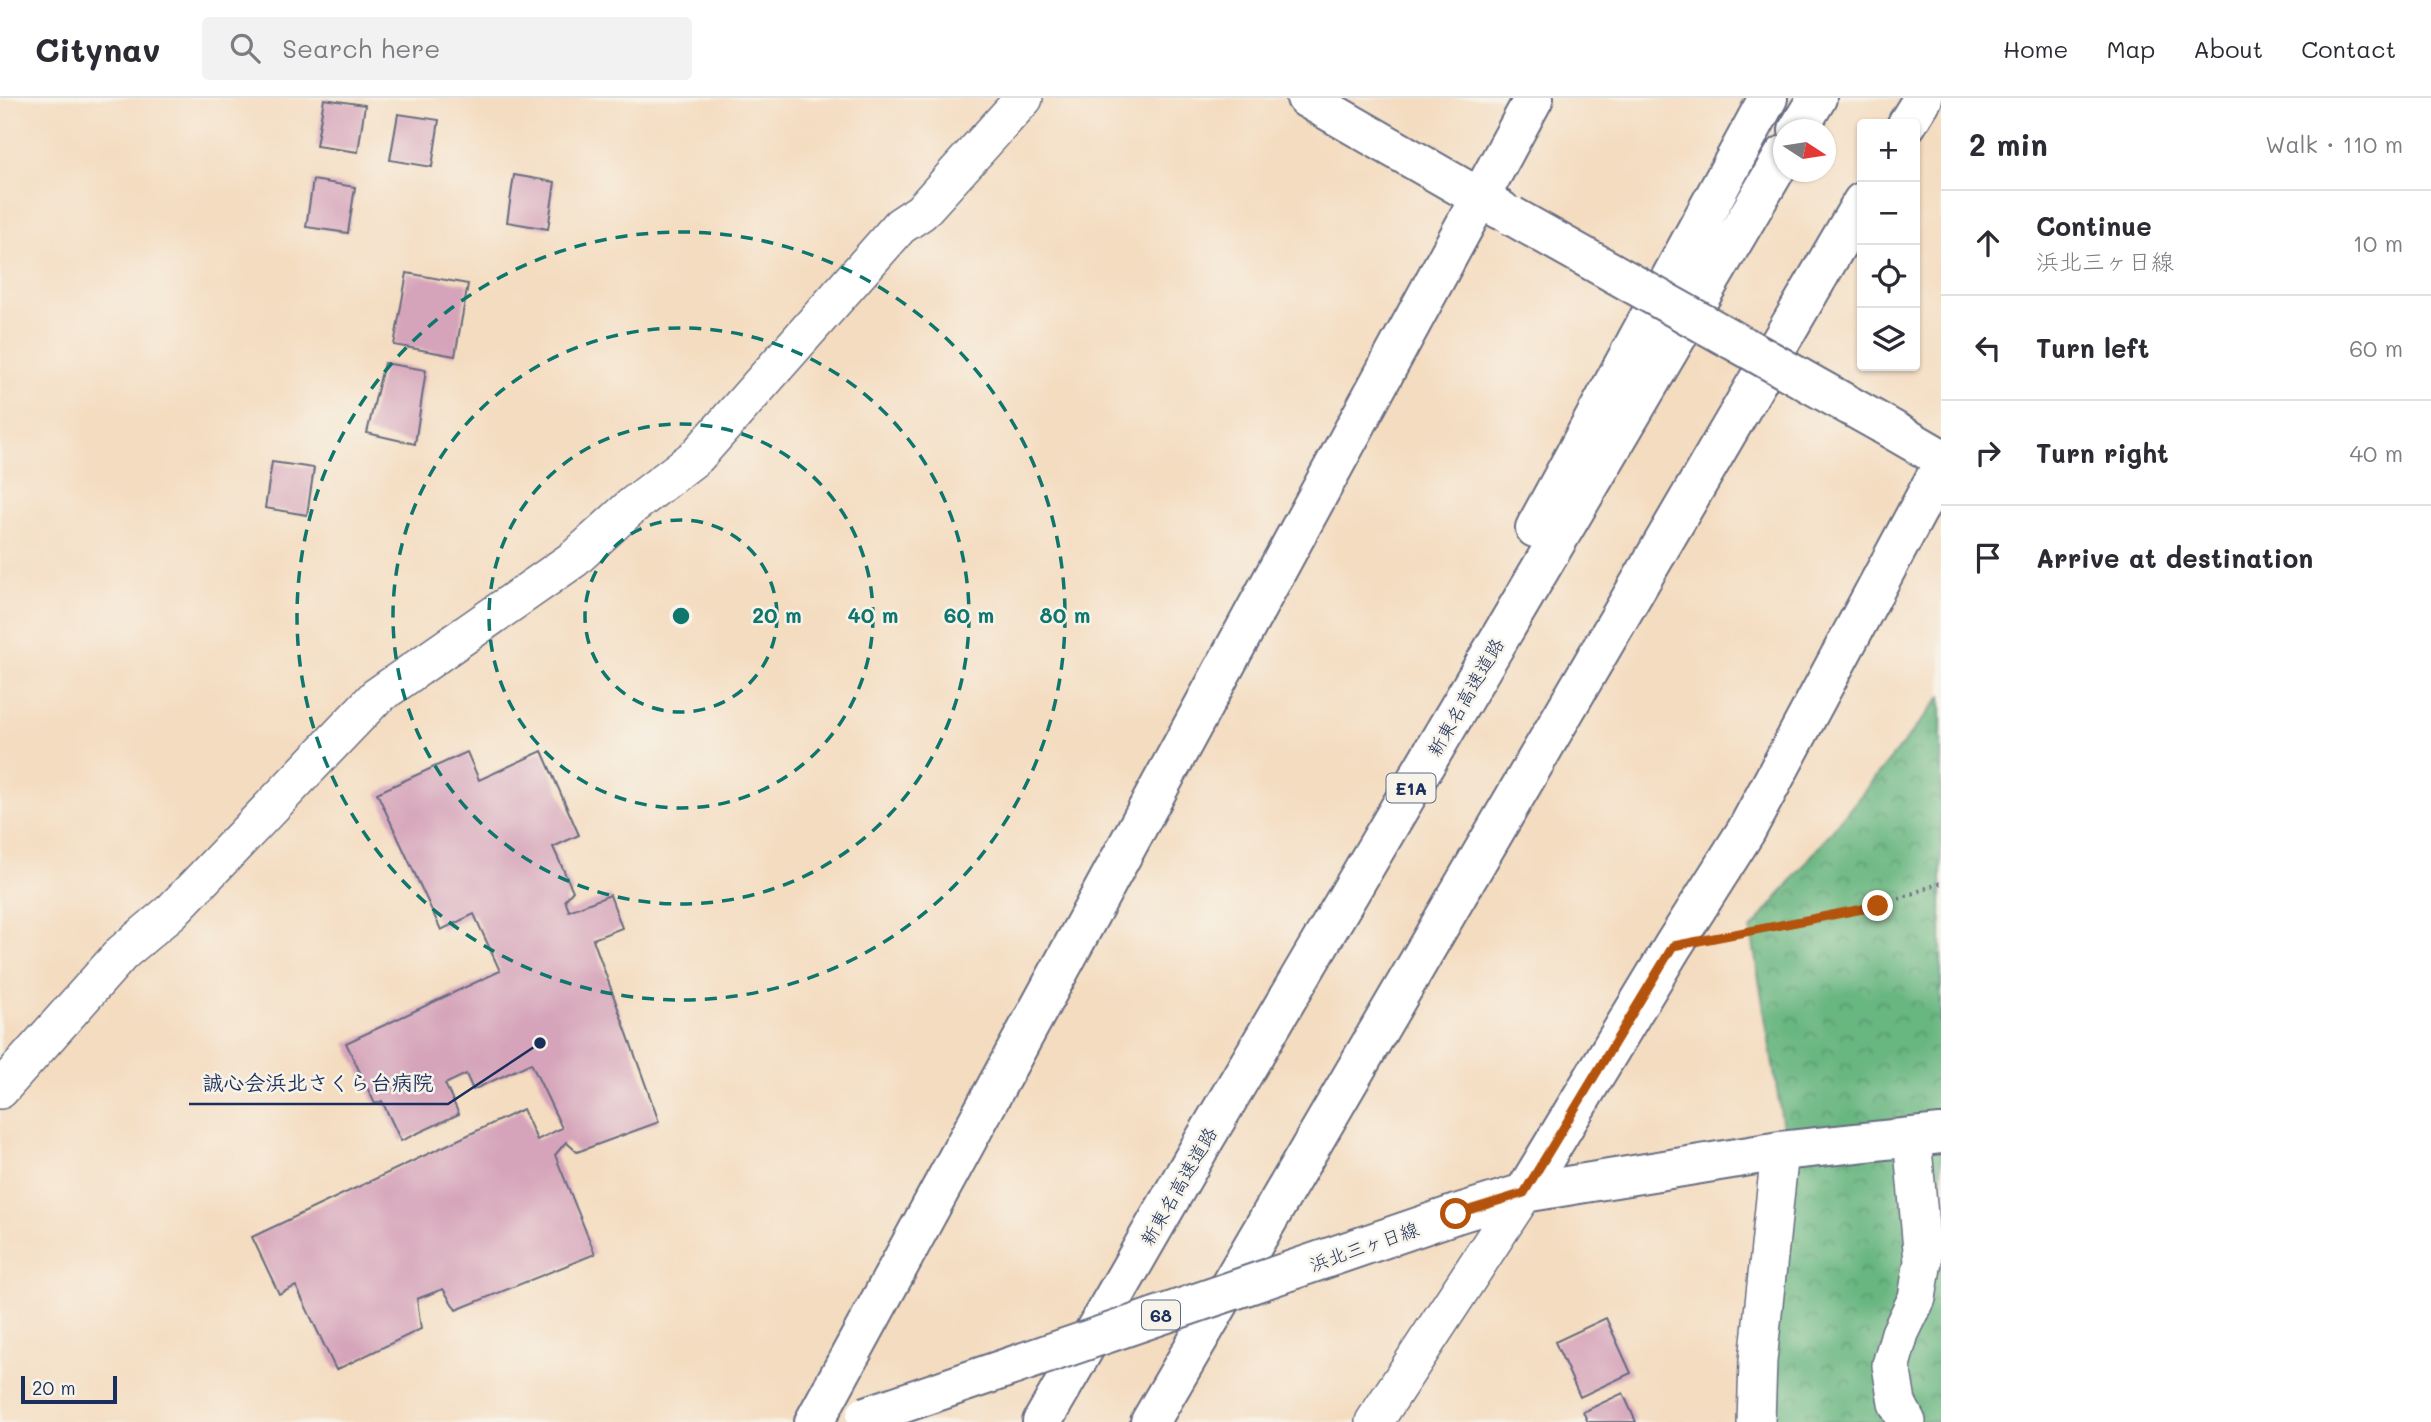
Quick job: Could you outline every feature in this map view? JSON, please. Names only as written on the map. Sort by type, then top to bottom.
[{"type":"main road","points":[[1306,98],[1941,458]]},
{"type":"main road","points":[[814,1422],[1497,207],[1534,98]]},
{"type":"main road","points":[[1203,1142],[1768,98]]},
{"type":"main road","points":[[1804,119],[1816,98]]},
{"type":"main road","points":[[1911,119],[1923,98]]},
{"type":"main road","name":"新東名高速道路","points":[[1042,1422],[1203,1142],[1773,172]]},
{"type":"main road","points":[[1150,1422],[1857,211]]},
{"type":"main road","points":[[1524,1193],[1752,820],[1941,467]]},
{"type":"main road","name":"浜北三ヶ日線","points":[[856,1419],[1524,1193],[1780,1151],[1926,1136]]},
{"type":"street","points":[[0,1090],[122,953],[172,911],[376,697],[574,559],[632,506],[697,456],[900,226],[921,212],[1024,98]]},
{"type":"street","points":[[1907,1422],[1897,1403],[1891,1365],[1900,1333],[1917,1298],[1923,1261],[1926,1136]]},
{"type":"street","points":[[1756,1422],[1758,1361],[1780,1151]]},
{"type":"street","points":[[1374,1422],[1524,1193]]},
{"type":"path","points":[[1673,946],[1878,906],[1941,883]]},
{"type":"green space","points":[[1941,697],[1941,1422],[1767,1422],[1784,1133],[1751,930]]},
{"type":"building","points":[[324,99],[365,105],[358,152],[316,146]]},
{"type":"building","points":[[398,114],[439,120],[432,167],[390,160]]},
{"type":"building","points":[[514,175],[555,182],[548,229],[507,222]]},
{"type":"building","points":[[313,180],[355,187],[348,233],[306,227]]},
{"type":"building","points":[[407,273],[468,284],[455,356],[394,345]]},
{"type":"building","points":[[384,363],[426,370],[415,444],[367,433]]},
{"type":"building","points":[[272,462],[314,468],[307,515],[265,508]]},
{"type":"building","points":[[542,751],[579,835],[553,847],[573,891],[565,900],[569,911],[610,895],[622,928],[593,939],[659,1122],[577,1152],[566,1142],[555,1155],[595,1254],[456,1310],[443,1289],[417,1299],[421,1329],[336,1370],[296,1286],[279,1294],[252,1237],[523,1109],[537,1140],[562,1128],[531,1063],[473,1090],[466,1074],[445,1084],[459,1114],[401,1141],[382,1101],[375,1104],[346,1043],[500,971],[474,914],[441,930],[377,793],[467,752],[479,780]]},
{"type":"building","points":[[1606,1318],[1631,1373],[1580,1397],[1555,1342]]},
{"type":"building","points":[[1623,1393],[1636,1422],[1588,1422],[1583,1412]]},
{"type":"place","name":"誠心会浜北さくら台病院","points":[[540,1043]]},
{"type":"route","points":[[1456,1214],[1524,1193],[1673,946],[1878,906]]}]
